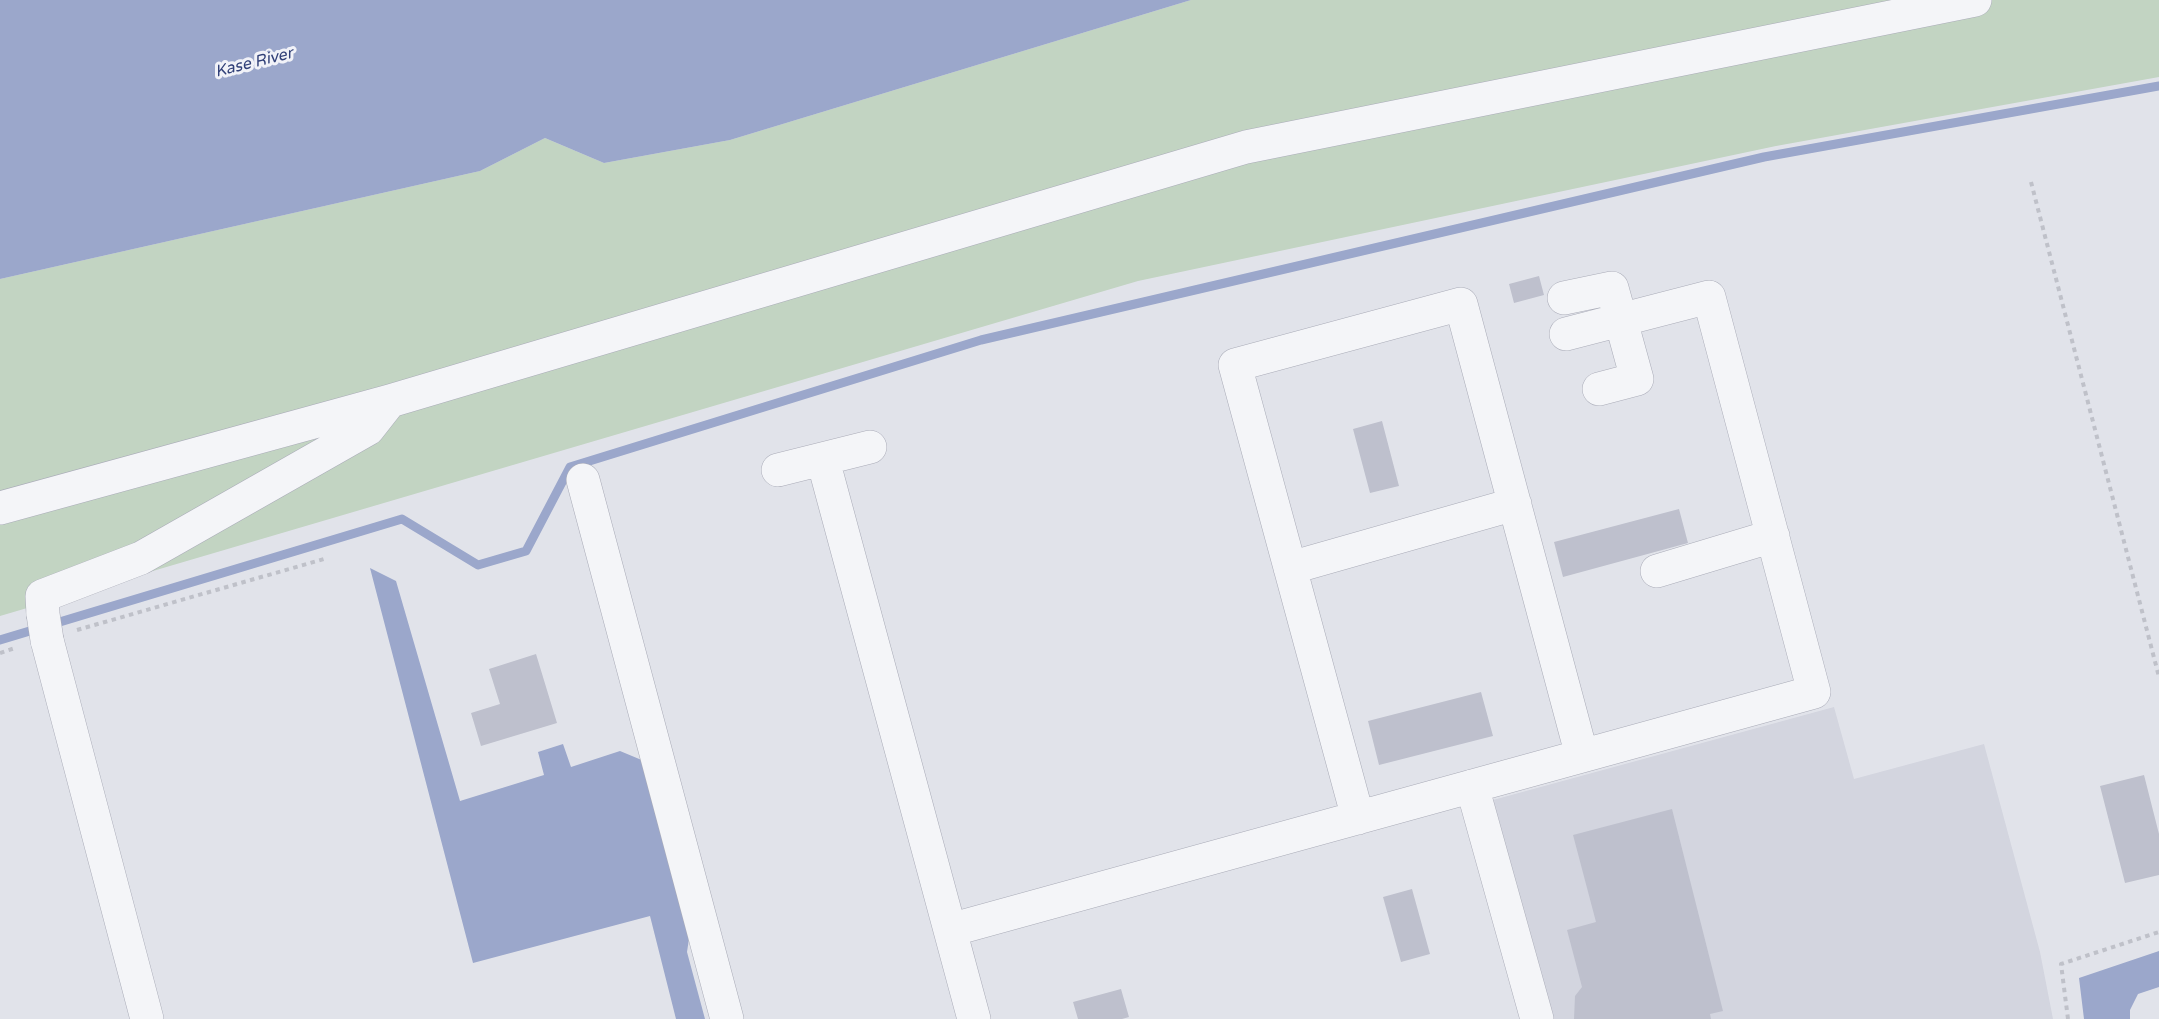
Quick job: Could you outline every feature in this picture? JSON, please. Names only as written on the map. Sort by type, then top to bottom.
[{"type":"street","points":[[0,508],[390,401],[1246,147],[1975,0]]},
{"type":"street","points":[[1564,298],[1612,288],[1637,379],[1599,388]]},
{"type":"street","points":[[961,927],[1814,692],[1709,297],[1566,334]]},
{"type":"street","points":[[1358,818],[1235,365],[1461,304],[1582,756]]},
{"type":"street","points":[[147,1019],[45,633],[42,596],[141,558],[368,429],[390,401]]},
{"type":"street","points":[[778,470],[870,447]]},
{"type":"street","points":[[823,460],[974,1019]]},
{"type":"street","points":[[583,480],[727,1019]]},
{"type":"street","points":[[1290,568],[1515,504]]},
{"type":"street","points":[[1657,571],[1773,536]]},
{"type":"street","points":[[1472,786],[1537,1019]]},
{"type":"path","points":[[2031,182],[2159,677]]},
{"type":"path","points":[[0,653],[45,633],[324,559]]},
{"type":"path","points":[[2068,1019],[2061,964],[2159,932]]},
{"type":"shaded area","points":[[1834,707],[1854,779],[1984,744],[2040,952],[2053,1019],[1552,1019],[1493,800]]},
{"type":"green space","points":[[1191,0],[2159,0],[2159,77],[1776,146],[1138,281],[0,616],[0,279],[480,171],[545,138],[604,163],[730,140]]},
{"type":"water","name":"Kase River","points":[[0,0],[1191,0],[730,140],[604,163],[545,138],[480,171],[0,279]]},
{"type":"water","points":[[370,568],[396,581],[460,801],[544,775],[538,752],[563,744],[571,767],[620,751],[644,761],[691,925],[687,952],[705,1019],[676,1019],[650,916],[473,963]]},
{"type":"water","points":[[2159,951],[2159,987],[2138,994],[2130,1010],[2130,1019],[2084,1019],[2079,978]]},
{"type":"building","points":[[1539,276],[1544,295],[1514,303],[1509,284]]},
{"type":"building","points":[[1382,421],[1399,486],[1370,493],[1353,429]]},
{"type":"building","points":[[1679,509],[1688,543],[1563,577],[1554,542]]},
{"type":"building","points":[[536,654],[557,723],[481,746],[471,713],[500,704],[489,669]]},
{"type":"building","points":[[1481,692],[1493,736],[1379,765],[1368,721]]},
{"type":"building","points":[[2144,775],[2159,834],[2159,875],[2125,883],[2100,786]]},
{"type":"building","points":[[1672,809],[1723,1011],[1710,1014],[1711,1019],[1574,1019],[1575,996],[1582,987],[1567,930],[1596,922],[1573,835]]},
{"type":"building","points":[[1412,889],[1430,954],[1401,962],[1383,897]]},
{"type":"building","points":[[1121,989],[1129,1017],[1078,1019],[1073,1002]]},
{"type":"waterway","points":[[0,640],[402,519],[478,565],[526,551],[570,467],[981,340],[1764,157],[2159,86]]}]
